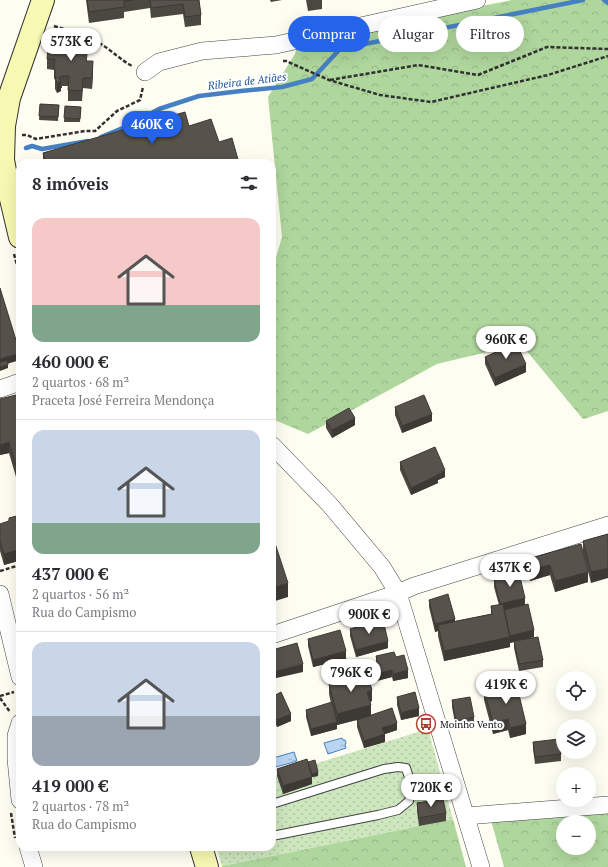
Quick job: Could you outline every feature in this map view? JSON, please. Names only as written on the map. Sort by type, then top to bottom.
[{"type":"main road","points":[[16,220],[3,160],[4,126],[9,98],[43,0]]},
{"type":"main road","points":[[201,851],[207,867]]},
{"type":"street","points":[[145,72],[159,62],[202,51],[276,45],[477,0]]},
{"type":"street","points":[[0,389],[16,383]]},
{"type":"street","points":[[276,449],[330,505],[382,567],[398,593],[481,867]]},
{"type":"street","points":[[276,634],[398,593],[414,586],[608,526]]},
{"type":"street","points":[[0,594],[16,660]]},
{"type":"street","points":[[16,718],[16,759]]},
{"type":"street","points":[[466,816],[608,805]]},
{"type":"street","points":[[29,851],[34,867]]},
{"type":"lane","points":[[276,803],[391,768],[406,768],[410,780],[411,791],[409,801],[398,810],[276,835]]},
{"type":"path","points":[[36,20],[82,35],[101,44],[124,61]]},
{"type":"path","points":[[329,80],[418,65],[478,75],[547,47],[608,49]]},
{"type":"path","points":[[286,61],[329,80],[380,95],[431,102],[548,75],[608,56]]},
{"type":"path","points":[[4,134],[27,135],[36,138],[95,131],[117,112],[140,100],[145,72]]},
{"type":"path","points":[[0,571],[16,566]]},
{"type":"path","points":[[16,691],[0,697],[16,718]]},
{"type":"green space","points":[[512,0],[608,0],[608,411],[584,419],[582,418],[521,344],[437,364],[308,434],[276,421],[276,257],[282,237],[276,177],[276,159],[274,159],[268,97],[296,52],[370,52],[370,28],[378,26],[378,52],[448,52],[448,16],[430,16]]},
{"type":"green space","points":[[428,729],[453,819],[222,866],[217,851],[276,851],[276,776]]},
{"type":"green space","points":[[608,812],[608,867],[504,867],[491,820],[556,816],[556,855],[596,855],[596,815],[564,815]]},
{"type":"green space","points":[[453,819],[466,867],[222,867],[222,866]]},
{"type":"water","points":[[342,738],[345,740],[346,748],[328,754],[324,743]]},
{"type":"water","points":[[294,752],[297,761],[276,767],[276,757]]},
{"type":"building","points":[[87,0],[132,0],[124,1],[124,7],[89,12]]},
{"type":"building","points":[[150,0],[199,0],[201,15],[185,17],[183,4],[151,8]]},
{"type":"building","points":[[56,37],[85,39],[84,53],[87,55],[86,61],[93,61],[92,78],[83,78],[82,91],[68,90],[69,76],[59,77],[61,81],[57,83],[55,78],[56,71],[54,68],[55,59],[47,59],[48,49],[55,49]]},
{"type":"building","points":[[40,104],[59,105],[58,117],[39,116]]},
{"type":"building","points":[[65,106],[81,107],[80,119],[64,118]]},
{"type":"building","points":[[185,112],[189,126],[211,119],[219,142],[232,138],[238,159],[45,159],[43,153]]},
{"type":"building","points":[[0,288],[16,340],[16,354],[0,359]]},
{"type":"building","points":[[516,343],[526,364],[495,378],[485,357]]},
{"type":"building","points":[[7,360],[8,365],[0,367],[0,362]]},
{"type":"building","points":[[16,395],[16,466],[9,442],[0,445],[0,399]]},
{"type":"building","points":[[424,395],[432,414],[402,426],[395,407]]},
{"type":"building","points":[[349,408],[355,418],[332,430],[326,421]]},
{"type":"building","points":[[435,447],[445,470],[411,488],[400,462]]},
{"type":"building","points":[[16,516],[16,551],[4,554],[0,541],[0,524],[9,521],[9,518]]},
{"type":"building","points":[[608,534],[608,568],[591,572],[583,541]]},
{"type":"building","points":[[581,544],[588,572],[555,581],[550,565],[530,570],[527,559]]},
{"type":"building","points":[[276,546],[288,583],[276,587]]},
{"type":"building","points":[[519,573],[525,598],[500,604],[494,579]]},
{"type":"building","points":[[448,594],[455,619],[435,624],[429,600]]},
{"type":"building","points":[[503,604],[510,637],[444,651],[438,625],[492,614],[491,606]]},
{"type":"building","points":[[528,604],[534,630],[510,636],[504,610]]},
{"type":"building","points":[[383,620],[388,641],[356,650],[350,629]]},
{"type":"building","points":[[340,630],[346,651],[313,660],[308,639]]},
{"type":"building","points":[[538,637],[543,660],[519,664],[514,641]]},
{"type":"building","points":[[297,643],[303,664],[276,671],[276,649]]},
{"type":"building","points":[[394,652],[396,657],[404,655],[408,670],[393,674],[392,670],[368,676],[367,673],[354,677],[352,671],[378,664],[376,656]]},
{"type":"building","points":[[367,673],[372,690],[367,692],[371,705],[337,714],[329,684]]},
{"type":"building","points":[[516,682],[526,724],[510,728],[508,719],[493,723],[484,690]]},
{"type":"building","points":[[281,692],[291,714],[277,720],[276,718],[276,695]]},
{"type":"building","points":[[415,692],[419,708],[401,713],[397,697]]},
{"type":"building","points":[[470,697],[474,717],[456,721],[452,700]]},
{"type":"building","points":[[332,702],[337,722],[311,729],[306,710]]},
{"type":"building","points":[[392,708],[397,723],[382,728],[385,734],[364,741],[357,720]]},
{"type":"building","points":[[556,739],[556,755],[535,757],[533,742]]},
{"type":"building","points":[[307,759],[312,777],[283,786],[277,769]]},
{"type":"building","points":[[315,760],[318,772],[312,774],[308,762]]},
{"type":"building","points":[[443,799],[446,813],[419,818],[417,803]]},
{"type":"waterway","name":"Ribeira de Atiães","points":[[101,137],[130,125],[159,109],[199,96],[282,87],[312,79],[340,49],[583,0]]},
{"type":"waterway","name":"Ribeira de Atiães","points":[[604,0],[608,3]]},
{"type":"waterway","name":"Ribeira de Atiães","points":[[26,148],[32,146],[42,149],[88,141]]},
{"type":"place","name":"Moinho Vento","points":[[426,724]]}]
